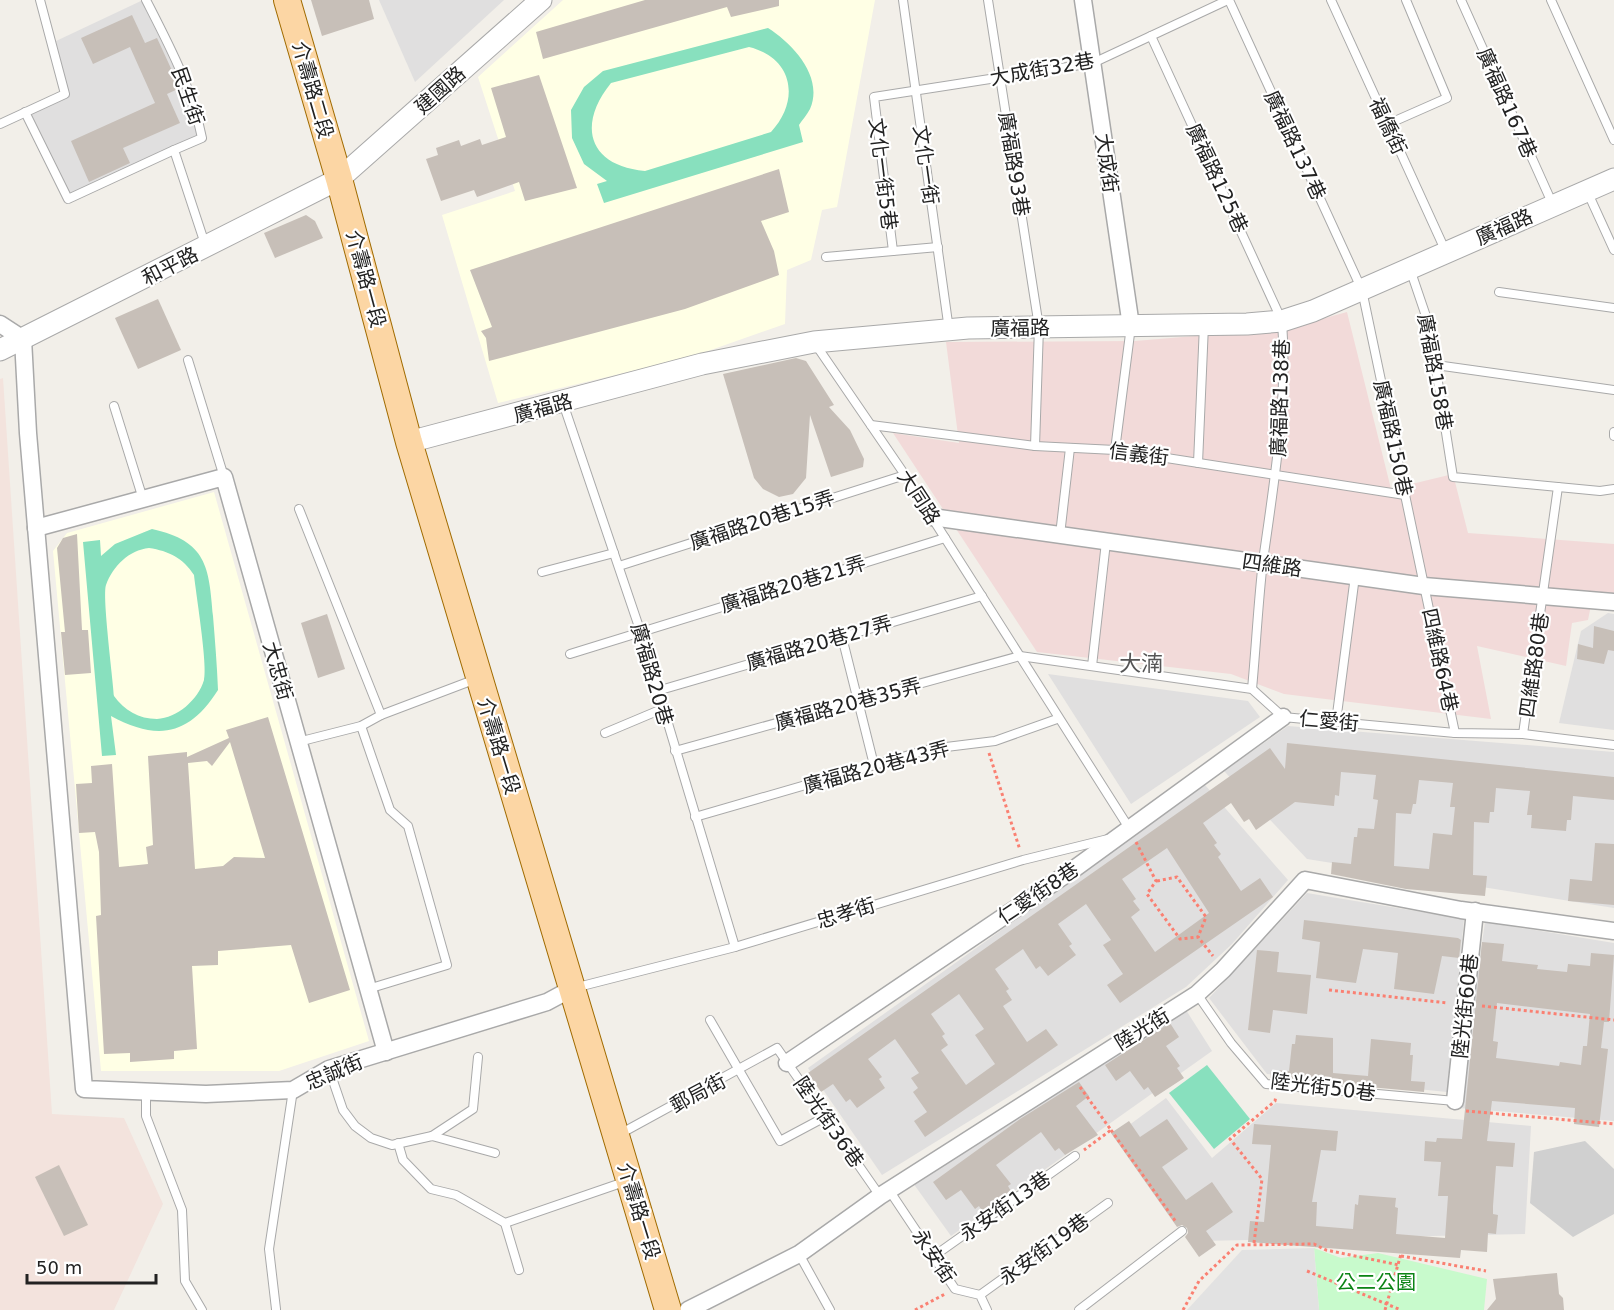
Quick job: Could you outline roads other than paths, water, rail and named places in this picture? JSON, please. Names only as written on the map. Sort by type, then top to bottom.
[{"type":"main road","name":"介壽路二段","points":[[287,0],[339,179]]},
{"type":"main road","name":"介壽路一段","points":[[339,179],[409,442],[668,1310]]},
{"type":"street","name":"建國路","points":[[339,179],[541,0]]},
{"type":"street","name":"大成街","points":[[1083,0],[1131,326]]},
{"type":"street","name":"和平路","points":[[0,350],[339,179]]},
{"type":"street","name":"廣福路","points":[[409,442],[563,403],[702,364],[814,342],[881,334],[949,330],[1204,325],[1282,321],[1313,311],[1614,179]]},
{"type":"street","points":[[0,324],[23,339],[36,528],[224,477]]},
{"type":"street","name":"大忠街","points":[[224,477],[386,1052]]},
{"type":"street","name":"四維路","points":[[932,517],[1424,586],[1614,602]]},
{"type":"street","name":"忠誠街","points":[[36,528],[84,1089],[207,1094],[293,1090],[329,1070],[547,1002],[573,988]]},
{"type":"street","name":"仁愛街8巷","points":[[787,1063],[1123,833],[1283,717]]},
{"type":"street","name":"陸光街","points":[[688,1310],[799,1254],[884,1193],[1197,994],[1223,970],[1305,880],[1475,911],[1614,931]]},
{"type":"street","name":"陸光街60巷","points":[[1455,1101],[1475,911]]},
{"type":"lane","points":[[0,124],[65,94],[40,0]]},
{"type":"lane","name":"民生街","points":[[146,0],[179,64],[198,117],[202,138],[174,150],[206,247]]},
{"type":"lane","name":"文化一街","points":[[903,0],[949,330]]},
{"type":"lane","name":"廣福路93巷","points":[[988,0],[1040,327],[1035,446]]},
{"type":"lane","name":"大成街32巷","points":[[874,97],[1092,63],[1228,0]]},
{"type":"lane","name":"廣福路137巷","points":[[1228,0],[1362,290]]},
{"type":"lane","name":"福僑街","points":[[1331,0],[1446,253]]},
{"type":"lane","points":[[1388,124],[1447,98],[1406,0]]},
{"type":"lane","name":"廣福路167巷","points":[[1461,0],[1553,206]]},
{"type":"lane","points":[[1551,0],[1614,140]]},
{"type":"lane","name":"廣福路125巷","points":[[1151,36],[1282,321]]},
{"type":"lane","name":"文化一街5巷","points":[[874,97],[893,251]]},
{"type":"lane","points":[[25,112],[68,199],[174,150]]},
{"type":"lane","points":[[1587,190],[1614,250]]},
{"type":"lane","name":"文化一街5巷","points":[[826,257],[938,247]]},
{"type":"lane","name":"廣福路158巷","points":[[1410,268],[1429,325],[1453,477],[1558,487]]},
{"type":"lane","name":"廣福路150巷","points":[[1362,290],[1424,586]]},
{"type":"lane","points":[[1499,292],[1614,308]]},
{"type":"lane","name":"廣福路138巷","points":[[1252,689],[1263,564],[1276,475],[1284,345],[1282,321]]},
{"type":"lane","points":[[1198,463],[1204,325]]},
{"type":"lane","points":[[1115,450],[1131,326]]},
{"type":"lane","name":"大同路","points":[[814,342],[905,475],[1020,656],[1123,833]]},
{"type":"lane","points":[[188,360],[224,477]]},
{"type":"lane","points":[[1436,364],[1614,390]]},
{"type":"lane","name":"廣福路20巷","points":[[563,403],[640,630],[735,947]]},
{"type":"lane","points":[[114,406],[143,499]]},
{"type":"lane","name":"信義街","points":[[871,425],[1035,446],[1115,450],[1405,495]]},
{"type":"lane","points":[[1060,535],[1070,448]]},
{"type":"lane","name":"廣福路20巷15弄","points":[[619,566],[905,475]]},
{"type":"lane","points":[[1558,487],[1600,491],[1614,489]]},
{"type":"lane","name":"四維路80巷","points":[[1523,734],[1558,487]]},
{"type":"lane","points":[[299,509],[381,715]]},
{"type":"lane","name":"廣福路20巷21弄","points":[[570,654],[640,630],[945,538]]},
{"type":"lane","points":[[1092,666],[1106,542]]},
{"type":"lane","points":[[542,572],[614,553]]},
{"type":"lane","points":[[1336,722],[1355,576]]},
{"type":"lane","name":"四維路64巷","points":[[1424,586],[1455,733]]},
{"type":"lane","name":"廣福路20巷27弄","points":[[657,691],[982,596]]},
{"type":"lane","points":[[842,637],[874,765]]},
{"type":"lane","points":[[1020,656],[1252,689]]},
{"type":"lane","name":"廣福路20巷35弄","points":[[675,751],[1020,656]]},
{"type":"lane","points":[[298,742],[361,726],[381,715],[479,678]]},
{"type":"lane","name":"仁愛街","points":[[1252,689],[1283,717],[1455,733],[1523,734],[1614,745]]},
{"type":"lane","points":[[605,733],[662,709]]},
{"type":"lane","name":"廣福路20巷43弄","points":[[695,817],[930,749],[986,742],[1057,719]]},
{"type":"lane","points":[[361,726],[390,810],[408,826],[447,964],[368,989]]},
{"type":"lane","name":"忠孝街","points":[[573,988],[735,947],[1023,860],[1123,833]]},
{"type":"lane","name":"陸光街50巷","points":[[1197,994],[1231,1042],[1266,1084],[1455,1101]]},
{"type":"lane","points":[[710,1020],[780,1141],[825,1117]]},
{"type":"lane","name":"陸光街36巷","points":[[777,1048],[825,1117],[884,1193]]},
{"type":"lane","name":"郵局街","points":[[617,1136],[777,1048]]},
{"type":"lane","points":[[329,1070],[343,1110],[355,1126],[371,1138],[392,1145],[432,1136],[473,1109],[478,1056]]},
{"type":"lane","points":[[276,1309],[269,1249],[293,1090]]},
{"type":"lane","points":[[146,1092],[146,1116],[182,1210],[185,1281],[202,1310]]},
{"type":"lane","points":[[432,1136],[495,1153]]},
{"type":"lane","points":[[398,1143],[403,1160],[431,1190],[456,1195],[505,1223],[519,1270]]},
{"type":"lane","name":"永安街13巷","points":[[934,1256],[1075,1156]]},
{"type":"lane","points":[[505,1223],[630,1180]]},
{"type":"lane","name":"永安街","points":[[884,1193],[934,1256],[956,1289],[980,1295],[987,1310]]},
{"type":"lane","name":"永安街19巷","points":[[980,1295],[1108,1203]]},
{"type":"lane","points":[[1079,1310],[1182,1231]]},
{"type":"lane","points":[[799,1254],[831,1310]]},
{"type":"district","name":"大湳","points":[[1141,663]]},
{"type":"park label","name":"公二公園","points":[[1376,1282]]}]
